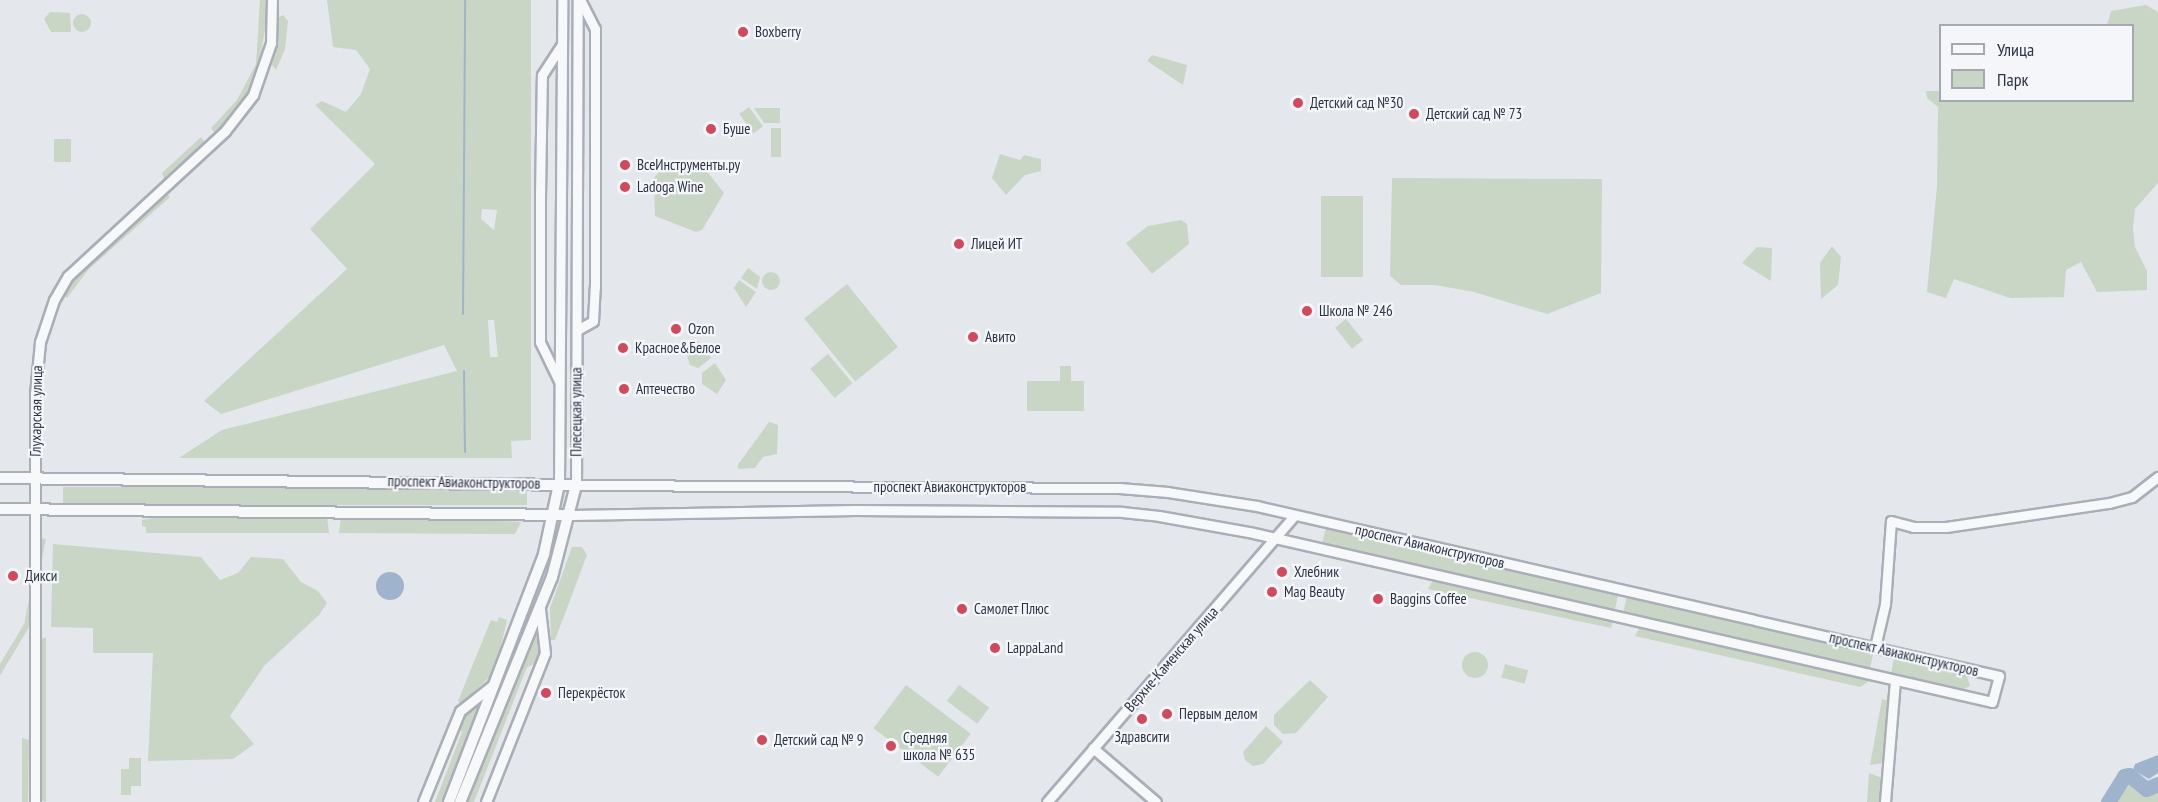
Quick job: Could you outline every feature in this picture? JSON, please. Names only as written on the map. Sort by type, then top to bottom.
[{"type":"street","name":"Глухарская улица","points":[[35,802],[37,358],[54,300],[81,262],[240,115],[262,78],[271,43],[272,0]]},
{"type":"street","name":"Плесецкая улица","points":[[449,802],[544,554],[560,484],[562,0]]},
{"type":"street","name":"Плесецкая улица","points":[[460,802],[540,609],[571,515],[576,485],[579,0]]},
{"type":"street","points":[[577,330],[593,321],[595,287],[595,29],[579,0]]},
{"type":"street","points":[[560,384],[540,342],[540,196],[542,75],[561,46]]},
{"type":"street","points":[[1875,647],[1885,604],[1891,521],[1913,527],[1946,527],[2121,500],[2132,497],[2158,477]]},
{"type":"street","name":"проспект Авиаконструкторов","points":[[0,478],[576,485],[1119,488],[1196,496],[1295,516],[1999,676],[1992,702],[1275,539],[1122,512],[855,510],[553,516],[0,509]]},
{"type":"street","name":"Верхне-Каменская улица","points":[[1047,802],[1295,516]]},
{"type":"street","points":[[486,802],[545,653],[540,609]]},
{"type":"street","points":[[1886,802],[1895,680]]},
{"type":"street","points":[[423,802],[460,711],[496,683]]},
{"type":"street","points":[[1093,748],[1156,802]]},
{"type":"green space","points":[[260,0],[267,0],[266,24],[257,77],[236,112],[215,133],[211,128],[237,100],[256,64]]},
{"type":"green space","points":[[327,0],[531,0],[531,440],[511,441],[512,458],[179,458],[222,430],[457,371],[444,345],[221,414],[204,401],[347,269],[310,229],[375,164],[315,105],[322,101],[346,112],[361,94],[370,69],[356,50],[333,47]],"holes":[[[482,209],[497,210],[494,230],[481,219]],[[488,320],[494,320],[498,357],[490,357]]]},
{"type":"green space","points":[[2146,5],[2158,12],[2158,183],[2135,209],[2133,228],[2135,247],[2147,271],[2147,290],[2097,292],[2081,262],[2066,270],[2064,297],[2010,298],[1954,279],[1946,298],[1927,292],[1937,186],[1938,107],[1927,98],[1926,91],[1939,91],[1939,102],[2134,102],[2134,24],[2107,24],[2111,11]]},
{"type":"green space","points":[[50,12],[70,13],[71,32],[51,32],[44,19]]},
{"type":"green space","points":[[78,14],[86,14],[91,19],[89,30],[78,32],[73,27],[73,19]]},
{"type":"green space","points":[[283,15],[288,21],[285,49],[276,70],[272,65],[278,18]]},
{"type":"green space","points":[[1152,55],[1187,65],[1183,85],[1147,61]]},
{"type":"green space","points":[[749,107],[763,126],[753,133],[739,114]]},
{"type":"green space","points":[[754,108],[780,108],[780,123],[764,123]]},
{"type":"green space","points":[[771,128],[781,128],[781,157],[771,157]]},
{"type":"green space","points":[[201,137],[205,142],[164,179],[162,173]]},
{"type":"green space","points":[[54,139],[71,139],[71,162],[54,162]]},
{"type":"green space","points":[[1000,154],[1020,160],[1024,155],[1041,159],[1041,171],[1025,175],[1006,195],[992,178]]},
{"type":"green space","points":[[698,160],[724,193],[702,230],[696,232],[655,216],[654,178],[659,172]]},
{"type":"green space","points":[[1392,178],[1602,179],[1601,293],[1547,314],[1474,292],[1435,285],[1401,285],[1390,276]]},
{"type":"green space","points":[[166,192],[170,197],[89,269],[67,298],[62,294],[86,266]]},
{"type":"green space","points":[[1321,196],[1363,196],[1363,277],[1321,277]]},
{"type":"green space","points":[[1181,220],[1187,224],[1189,244],[1152,274],[1126,243],[1148,226]]},
{"type":"green space","points":[[1832,246],[1841,257],[1838,285],[1821,299],[1820,263]]},
{"type":"green space","points":[[1757,247],[1772,248],[1771,281],[1742,263]]},
{"type":"green space","points":[[748,268],[760,277],[757,289],[741,278]]},
{"type":"green space","points":[[767,272],[775,272],[780,277],[778,288],[767,290],[762,285],[762,277]]},
{"type":"green space","points":[[739,280],[756,292],[746,307],[734,288]]},
{"type":"green space","points":[[847,284],[898,347],[855,382],[804,319]]},
{"type":"green space","points":[[1346,319],[1363,340],[1352,349],[1335,328]]},
{"type":"green space","points":[[698,341],[711,358],[698,368],[690,365],[683,345]]},
{"type":"green space","points":[[828,354],[852,383],[835,398],[810,369]]},
{"type":"green space","points":[[715,363],[726,380],[717,394],[702,384],[702,373]]},
{"type":"green space","points":[[1060,366],[1071,366],[1071,381],[1084,381],[1084,411],[1027,411],[1027,381],[1060,381]]},
{"type":"green space","points":[[769,422],[778,425],[777,454],[763,457],[755,468],[739,469],[737,466]]},
{"type":"green space","points":[[63,487],[527,487],[527,505],[63,505]]},
{"type":"green space","points":[[168,515],[327,516],[329,533],[146,533],[142,520]]},
{"type":"green space","points":[[341,517],[423,517],[521,522],[515,534],[339,533]]},
{"type":"green space","points":[[1326,527],[1618,594],[1614,611],[1322,544]]},
{"type":"green space","points":[[41,538],[46,539],[29,626],[24,625]]},
{"type":"green space","points":[[53,544],[201,557],[220,580],[238,573],[251,557],[283,559],[301,582],[318,591],[327,603],[319,615],[264,666],[230,716],[254,744],[233,759],[148,761],[153,653],[93,653],[93,628],[51,627]]},
{"type":"green space","points":[[572,547],[582,547],[587,555],[555,640],[551,640],[550,608]]},
{"type":"green space","points":[[1433,580],[1613,621],[1611,628],[1428,589]]},
{"type":"green space","points":[[1627,596],[1874,653],[1870,669],[1623,613]]},
{"type":"green space","points":[[499,617],[507,620],[495,672],[461,704],[458,701],[491,620],[497,622]]},
{"type":"green space","points":[[24,624],[29,627],[0,676],[0,664]]},
{"type":"green space","points":[[1640,627],[1868,679],[1868,682],[1860,687],[1635,636]]},
{"type":"green space","points":[[538,633],[541,645],[535,664],[527,667],[474,802],[465,802],[521,660]]},
{"type":"green space","points":[[46,637],[46,802],[40,800],[41,639]]},
{"type":"green space","points":[[1475,652],[1484,656],[1488,665],[1484,674],[1475,678],[1466,674],[1462,665],[1466,656]]},
{"type":"green space","points":[[1894,657],[1966,673],[1970,686],[1962,690],[1891,674]]},
{"type":"green space","points":[[1505,664],[1528,670],[1525,684],[1501,678]]},
{"type":"green space","points":[[1310,680],[1328,697],[1296,733],[1283,734],[1274,725],[1274,715]]},
{"type":"green space","points":[[906,685],[971,734],[938,777],[874,728]]},
{"type":"green space","points":[[959,685],[989,708],[977,724],[947,701]]},
{"type":"green space","points":[[483,698],[444,802],[435,802],[462,732],[458,725],[468,709]]},
{"type":"green space","points":[[1882,699],[1890,701],[1884,763],[1870,765]]},
{"type":"green space","points":[[1266,726],[1283,742],[1263,764],[1253,766],[1245,760],[1243,752]]},
{"type":"green space","points":[[22,738],[29,740],[28,802],[22,802]]},
{"type":"green space","points":[[129,758],[141,758],[141,786],[131,786],[131,795],[121,795],[121,769],[129,769]]},
{"type":"green space","points":[[1869,773],[1882,778],[1882,802],[1867,802]]},
{"type":"green space","points":[[2128,782],[2153,794],[2158,792],[2158,802],[2113,802]]},
{"type":"water","points":[[390,572],[400,576],[404,586],[400,596],[390,600],[380,596],[376,586],[380,576]]},
{"type":"water","points":[[2158,755],[2158,773],[2149,779],[2133,770],[2135,764]]},
{"type":"waterway","points":[[463,314],[465,0]]},
{"type":"waterway","points":[[464,371],[465,452]]},
{"type":"waterway","points":[[2108,802],[2124,776],[2129,775],[2146,789],[2158,784]]},
{"type":"place","name":"Boxberry","points":[[743,32]]},
{"type":"place","name":"Детский сад №30","points":[[1298,103]]},
{"type":"place","name":"Детский сад № 73","points":[[1414,114]]},
{"type":"place","name":"Буше","points":[[711,129]]},
{"type":"place","name":"ВсеИнструменты.ру","points":[[625,165]]},
{"type":"place","name":"Ladoga Wine","points":[[625,187]]},
{"type":"place","name":"Лицей ИТ","points":[[959,244]]},
{"type":"place","name":"Школа № 246","points":[[1307,311]]},
{"type":"place","name":"Ozon","points":[[676,329]]},
{"type":"place","name":"Авито","points":[[973,337]]},
{"type":"place","name":"Красное&Белое","points":[[623,348]]},
{"type":"place","name":"Аптечество","points":[[624,389]]},
{"type":"place","name":"Хлебник","points":[[1282,572]]},
{"type":"place","name":"Дикси","points":[[13,576]]},
{"type":"place","name":"Mag Beauty","points":[[1272,592]]},
{"type":"place","name":"Baggins Coffee","points":[[1378,599]]},
{"type":"place","name":"Самолет Плюс","points":[[962,609]]},
{"type":"place","name":"LappaLand","points":[[995,648]]},
{"type":"place","name":"Перекрёсток","points":[[546,693]]},
{"type":"place","name":"Первым делом","points":[[1167,714]]},
{"type":"place","name":"Здравсити","points":[[1142,719]]},
{"type":"place","name":"Детский сад № 9","points":[[762,740]]},
{"type":"place","name":"Средняя школа № 635","points":[[891,746]]}]
